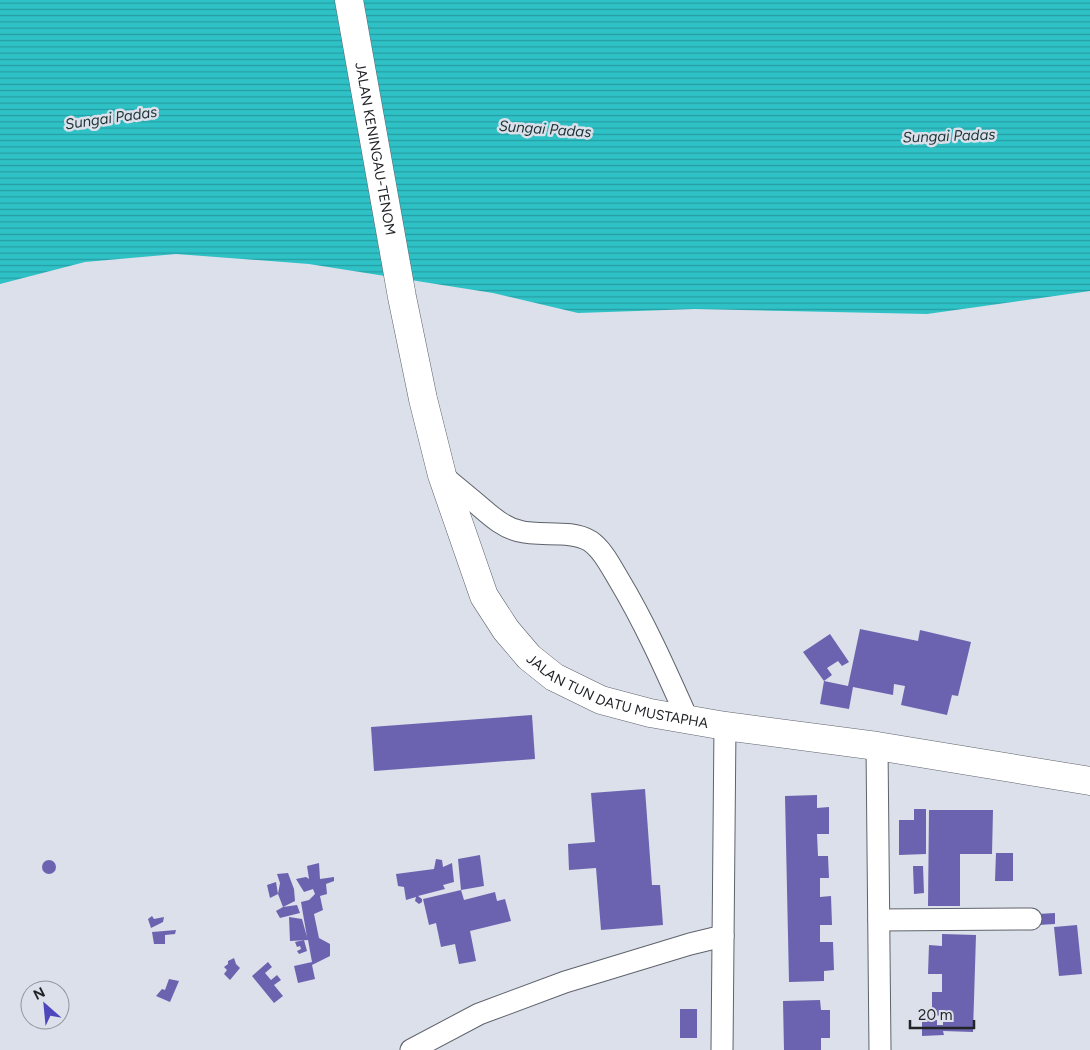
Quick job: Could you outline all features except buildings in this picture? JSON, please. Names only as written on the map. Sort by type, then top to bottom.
[{"type":"main road","name":"JALAN KENINGAU-TENOM","points":[[349,0],[402,297]]},
{"type":"main road","name":"JALAN TUN DATU MUSTAPHA","points":[[402,297],[423,398],[442,475],[484,596],[506,630],[529,656],[554,677],[601,700],[650,713],[725,726],[877,746],[1090,782]]},
{"type":"street","points":[[442,475],[502,524],[519,531],[579,537],[589,541],[598,549],[633,604],[688,720]]},
{"type":"street","points":[[722,1050],[725,726]]},
{"type":"street","points":[[877,746],[880,1050]]},
{"type":"street","points":[[879,920],[1031,919]]},
{"type":"street","points":[[411,1050],[480,1014],[556,986],[723,936]]},
{"type":"water","name":"Sungai Padas","points":[[0,0],[1090,0],[1090,291],[927,314],[695,309],[578,313],[493,293],[309,264],[176,254],[85,262],[0,284]]}]
